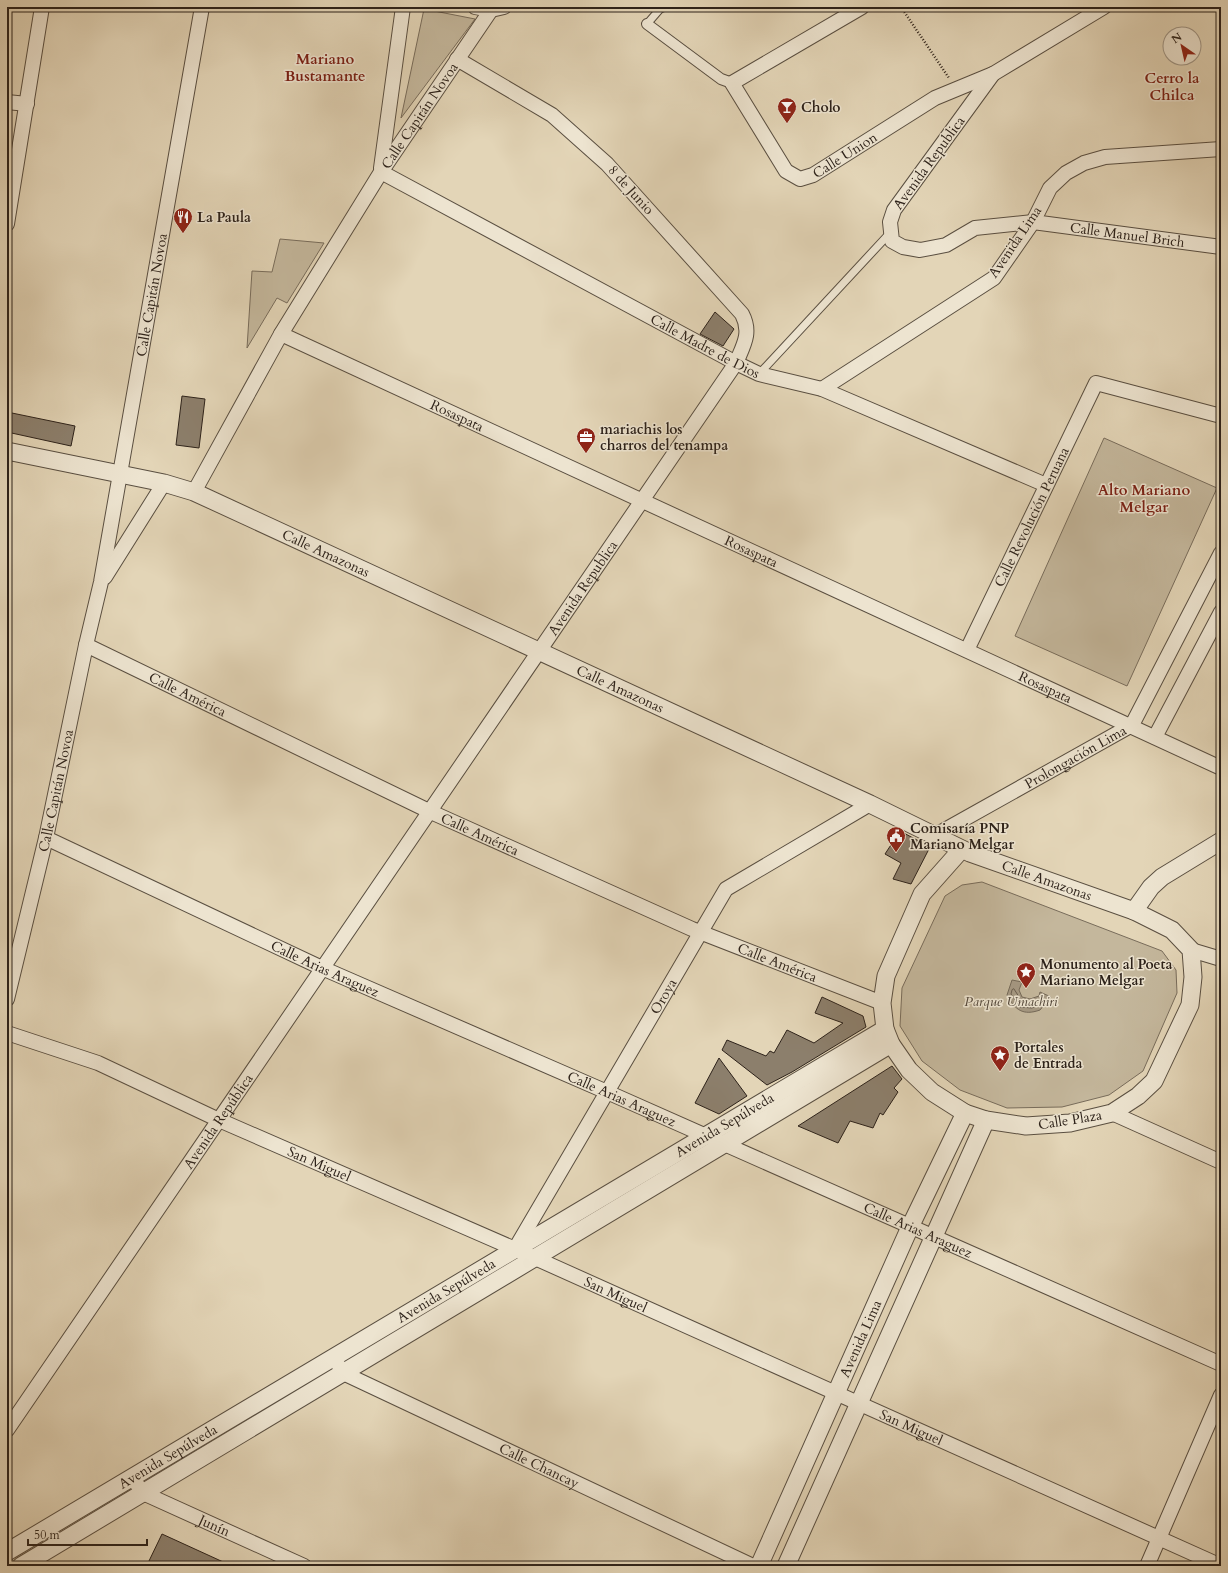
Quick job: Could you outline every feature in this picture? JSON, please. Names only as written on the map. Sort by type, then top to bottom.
[{"type":"street","points":[[7,222],[42,7]]},
{"type":"street","name":"Calle Capitán Novoa","points":[[7,999],[46,838],[86,645],[101,582],[202,7]]},
{"type":"street","points":[[381,172],[403,7]]},
{"type":"street","points":[[475,7],[498,8]]},
{"type":"street","points":[[647,24],[721,79],[732,83],[862,7]]},
{"type":"street","name":"Avenida Republica","points":[[890,233],[890,222],[894,210],[993,74],[1104,7]]},
{"type":"street","name":"Calle Capitán Novoa","points":[[194,492],[281,334],[381,172],[457,59],[498,8]]},
{"type":"street","name":"8 de Junio","points":[[457,59],[552,116],[607,164],[742,314],[746,322],[747,338],[736,364]]},
{"type":"street","name":"Calle Union","points":[[732,83],[786,171],[800,179],[813,175],[934,98],[993,74]]},
{"type":"street","points":[[7,102],[26,104]]},
{"type":"street","name":"Avenida Lima","points":[[822,389],[994,278],[1033,222],[1050,188],[1066,173],[1084,162],[1105,157],[1221,149]]},
{"type":"street","name":"Calle Madre de Dios","points":[[381,172],[736,364],[759,374],[822,389],[1046,485]]},
{"type":"street","points":[[890,233],[892,241],[903,247],[920,250],[946,245],[975,228],[1033,222]]},
{"type":"street","name":"Calle Manuel Brich","points":[[1033,222],[1221,247]]},
{"type":"street","name":"Rosaspata","points":[[281,334],[1221,768]]},
{"type":"street","name":"Avenida Republica","points":[[430,812],[736,364]]},
{"type":"street","name":"Calle Revolución Peruana","points":[[967,650],[1096,383],[1221,416]]},
{"type":"street","name":"Calle Amazonas","points":[[7,451],[164,483],[194,492],[870,804],[961,850],[1134,911],[1172,930],[1191,950],[1221,959]]},
{"type":"street","name":"Calle Capitán Novoa","points":[[101,582],[164,483]]},
{"type":"street","name":"Prolongación Lima","points":[[934,836],[1132,726],[1221,553]]},
{"type":"street","points":[[1154,737],[1221,612]]},
{"type":"street","name":"Calle América","points":[[86,645],[430,812],[700,933],[882,1003]]},
{"type":"street","name":"Oroya","points":[[515,1249],[726,889],[870,804]]},
{"type":"street","name":"Avenida República","points":[[7,1430],[430,812]]},
{"type":"street","name":"Calle Arias Araguez","points":[[46,838],[322,968],[607,1092],[910,1228],[1221,1364]]},
{"type":"street","points":[[1134,911],[1151,887],[1162,877],[1221,841]]},
{"type":"street","name":"Calle Plaza","points":[[961,850],[922,894],[886,976],[882,1003],[888,1036],[908,1070],[932,1092],[965,1113],[986,1120],[1026,1126],[1070,1123],[1112,1113],[1138,1096],[1154,1081],[1190,1005],[1193,977],[1191,950]]},
{"type":"street","name":"San Miguel","points":[[7,1033],[98,1064],[219,1120],[515,1249],[1221,1566]]},
{"type":"street","name":"Avenida Sepúlveda","points":[[7,1552],[706,1136],[888,1036]]},
{"type":"street","name":"Avenida Sepúlveda","points":[[21,1566],[724,1144],[888,1036]]},
{"type":"street","name":"Avenida Lima","points":[[759,1566],[910,1228],[965,1113]]},
{"type":"street","points":[[1112,1113],[1221,1162]]},
{"type":"street","name":"Avenida Lima","points":[[786,1566],[860,1403],[932,1237],[986,1120]]},
{"type":"street","points":[[333,1357],[343,1372]]},
{"type":"street","name":"Calle Chancay","points":[[343,1372],[753,1566]]},
{"type":"street","points":[[1147,1566],[1221,1395]]},
{"type":"street","points":[[132,1477],[143,1493]]},
{"type":"street","name":"Junín","points":[[143,1493],[304,1566]]},
{"type":"lane","points":[[647,24],[660,9],[666,7]]},
{"type":"lane","points":[[759,374],[890,233]]},
{"type":"path","points":[[901,7],[956,89]]},
{"type":"green space","points":[[424,9],[475,19],[401,118]]},
{"type":"green space","points":[[280,239],[324,243],[287,303],[277,298],[247,348],[252,271],[272,272]]},
{"type":"green space","points":[[1104,438],[1217,488],[1127,686],[1015,636]]},
{"type":"green space","name":"Parque Umachiri","points":[[982,882],[1162,951],[1176,970],[1177,993],[1143,1071],[1109,1095],[1062,1107],[1007,1108],[960,1090],[922,1061],[900,1026],[902,988],[945,896],[962,885]]},
{"type":"water","points":[[1012,980],[1022,982],[1019,990],[1022,997],[1030,999],[1039,996],[1040,992],[1051,997],[1040,1010],[1034,1012],[1024,1012],[1013,1005],[1007,995]]},
{"type":"building","points":[[715,312],[734,329],[723,346],[700,334]]},
{"type":"building","points":[[182,396],[205,399],[199,448],[176,445]]},
{"type":"building","points":[[7,412],[75,426],[71,446],[7,432]]},
{"type":"building","points":[[900,831],[930,847],[911,884],[893,879],[901,863],[885,854]]},
{"type":"building","points":[[822,997],[863,1016],[866,1027],[792,1072],[767,1085],[722,1050],[727,1040],[766,1056],[770,1051],[774,1053],[787,1030],[814,1043],[843,1023],[815,1013]]},
{"type":"building","points":[[719,1058],[747,1096],[719,1114],[695,1103]]},
{"type":"building","points":[[892,1066],[902,1079],[894,1088],[898,1092],[883,1115],[880,1113],[873,1128],[850,1121],[838,1143],[798,1126]]},
{"type":"building","points":[[162,1534],[232,1566],[155,1566],[148,1563]]},
{"type":"place","name":"Cholo","points":[[787,124]]},
{"type":"place","name":"La Paula","points":[[183,234]]},
{"type":"place","name":"mariachis los charros del tenampa","points":[[586,454]]},
{"type":"place","name":"Comisaría PNP Mariano Melgar","points":[[896,853]]},
{"type":"place","name":"Monumento al Poeta Mariano Melgar","points":[[1026,989]]},
{"type":"place","name":"Portales de Entrada","points":[[1000,1072]]},
{"type":"district","name":"Mariano Bustamante","points":[[325,68]]},
{"type":"district","name":"Cerro la Chilca","points":[[1172,86]]},
{"type":"district","name":"Alto Mariano Melgar","points":[[1144,498]]}]
